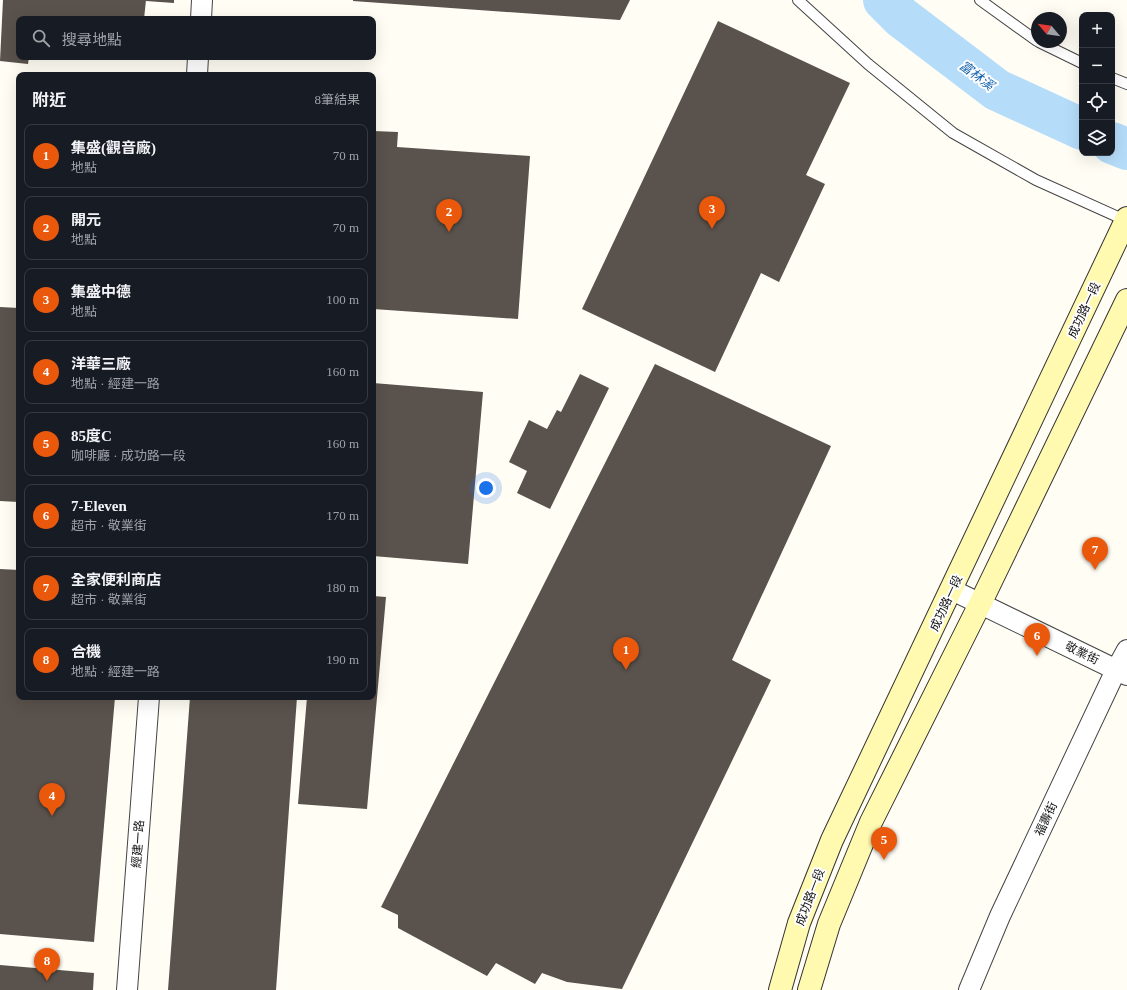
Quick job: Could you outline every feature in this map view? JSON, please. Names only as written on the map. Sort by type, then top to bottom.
[{"type":"street","points":[[201,16],[202,0]]},
{"type":"street","points":[[197,72],[198,60]]},
{"type":"street","name":"成功路一段","points":[[780,990],[799,923],[832,840],[1127,220]]},
{"type":"street","points":[[809,990],[829,924],[872,822],[980,604],[1127,300]]},
{"type":"street","name":"敬業街","points":[[952,590],[1122,672]]},
{"type":"street","name":"福壽街","points":[[969,990],[1000,916],[1122,672],[1127,650]]},
{"type":"street","name":"經建一路","points":[[127,990],[149,700]]},
{"type":"lane","points":[[798,0],[868,64],[953,133],[1036,180],[1127,220]]},
{"type":"lane","points":[[980,0],[1031,37]]},
{"type":"lane","points":[[1051,48],[1079,62]]},
{"type":"lane","points":[[1115,79],[1127,84]]},
{"type":"building","points":[[3,0],[146,0],[144,16],[16,16],[16,60],[29,60],[28,64],[0,61]]},
{"type":"building","points":[[174,0],[174,3],[146,1]]},
{"type":"building","points":[[353,0],[630,0],[620,20]]},
{"type":"building","points":[[718,21],[850,83],[806,175],[825,184],[779,282],[761,273],[715,372],[582,309]]},
{"type":"building","points":[[376,131],[398,132],[397,147],[530,156],[518,319],[376,309]]},
{"type":"building","points":[[0,307],[16,308],[16,502],[0,501]]},
{"type":"building","points":[[655,364],[831,446],[732,660],[771,680],[622,989],[567,982],[542,973],[535,984],[496,963],[487,976],[398,928],[398,915],[381,907]]},
{"type":"building","points":[[580,374],[609,388],[550,509],[517,493],[527,471],[509,462],[529,420],[547,429],[557,410],[561,412]]},
{"type":"building","points":[[376,383],[483,392],[468,564],[376,556]]},
{"type":"building","points":[[0,569],[16,570],[16,700],[115,700],[94,942],[0,934]]},
{"type":"building","points":[[376,596],[386,597],[367,809],[298,804],[307,700],[376,700]]},
{"type":"building","points":[[190,700],[297,700],[276,990],[168,990]]},
{"type":"building","points":[[0,965],[94,973],[93,990],[0,990]]},
{"type":"waterway","name":"富林溪","points":[[884,0],[901,17],[997,90],[1079,128]]},
{"type":"waterway","name":"富林溪","points":[[1115,144],[1127,149]]},
{"type":"place","name":"集盛中德","points":[[712,229]]},
{"type":"place","name":"開元","points":[[449,232]]},
{"type":"place","name":"全家便利商店","points":[[1095,570]]},
{"type":"place","name":"7-Eleven","points":[[1037,656]]},
{"type":"place","name":"集盛(觀音廠)","points":[[626,670]]},
{"type":"place","name":"洋華三廠","points":[[52,816]]},
{"type":"place","name":"85度C","points":[[884,860]]},
{"type":"place","name":"合機","points":[[47,981]]}]
